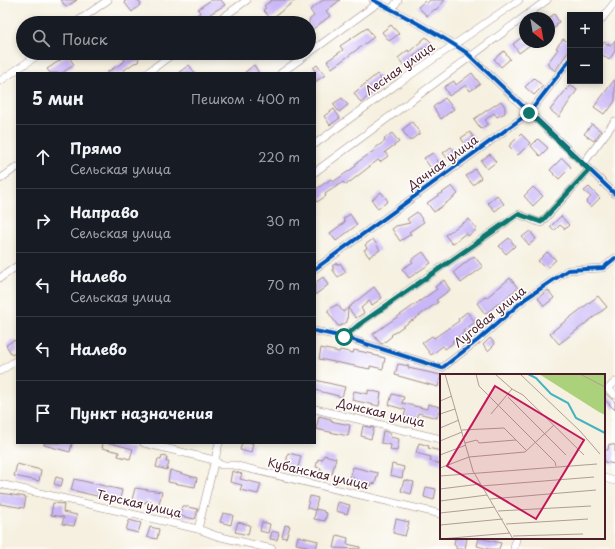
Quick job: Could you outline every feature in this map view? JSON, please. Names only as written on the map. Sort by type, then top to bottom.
[{"type":"street","points":[[85,16],[108,0]]},
{"type":"street","points":[[225,16],[247,0]]},
{"type":"street","points":[[392,9],[398,0]]},
{"type":"street","name":"Лесная улица","points":[[316,143],[400,82],[519,0]]},
{"type":"street","points":[[316,171],[547,0]]},
{"type":"street","points":[[316,47],[375,1],[392,9],[454,44],[471,57],[615,194]]},
{"type":"street","points":[[603,17],[615,2]]},
{"type":"street","points":[[0,81],[31,60]]},
{"type":"street","points":[[148,72],[165,60]]},
{"type":"street","points":[[282,72],[299,60]]},
{"type":"street","name":"Дачная улица","points":[[316,267],[529,113],[567,64]]},
{"type":"street","points":[[583,164],[615,121]]},
{"type":"street","points":[[0,179],[16,168]]},
{"type":"street","points":[[316,331],[344,337],[360,324],[518,214],[541,222],[589,170]]},
{"type":"street","name":"Луговая улица","points":[[344,337],[442,368],[478,340],[525,299],[568,270],[603,268],[615,258]]},
{"type":"street","points":[[0,278],[16,267]]},
{"type":"street","points":[[0,371],[16,361]]},
{"type":"street","points":[[615,382],[608,389],[615,395]]},
{"type":"street","name":"Донская улица","points":[[316,409],[440,439]]},
{"type":"street","name":"Кубанская улица","points":[[148,444],[214,460],[221,465],[233,465],[440,514]]},
{"type":"street","points":[[198,530],[219,444]]},
{"type":"street","points":[[605,478],[615,481]]},
{"type":"street","name":"Терская улица","points":[[0,484],[198,530],[272,549]]},
{"type":"street","points":[[514,549],[516,539]]},
{"type":"building","points":[[61,0],[77,0],[66,7]]},
{"type":"building","points":[[127,0],[138,0],[141,4],[132,12],[124,2]]},
{"type":"building","points":[[211,0],[221,0],[225,5],[210,14],[210,16],[196,16],[200,13],[198,9]]},
{"type":"building","points":[[272,0],[296,0],[275,16],[268,16],[263,10],[266,8],[264,6]]},
{"type":"building","points":[[323,0],[340,0],[326,11],[330,16],[316,27],[316,16],[314,16],[310,10]]},
{"type":"building","points":[[430,0],[445,0],[436,10],[435,9],[427,16],[418,7],[425,1],[427,3]]},
{"type":"building","points":[[555,16],[559,22],[556,24],[557,26],[555,27]]},
{"type":"building","points":[[391,25],[399,34],[389,41],[382,32]]},
{"type":"building","points":[[367,28],[374,37],[332,68],[327,61],[343,50],[340,46]]},
{"type":"building","points":[[426,37],[432,43],[425,50],[423,48],[405,67],[398,58],[408,50],[409,52]]},
{"type":"building","points":[[519,39],[519,48],[526,48],[519,53],[513,44]]},
{"type":"building","points":[[563,39],[567,41],[567,53],[555,71],[547,64],[558,49],[556,48]]},
{"type":"building","points":[[615,40],[615,51],[609,60],[603,55],[603,44],[604,42],[611,46]]},
{"type":"building","points":[[504,51],[510,59],[501,67],[494,59]]},
{"type":"building","points":[[60,60],[71,60],[74,65],[64,72],[49,72],[47,69]]},
{"type":"building","points":[[139,60],[138,62],[134,63],[123,71],[124,72],[108,72],[125,61]]},
{"type":"building","points":[[189,65],[194,72],[179,72]]},
{"type":"building","points":[[254,65],[258,72],[245,72]]},
{"type":"building","points":[[317,65],[325,75],[316,81],[316,72],[313,68]]},
{"type":"building","points":[[472,73],[480,84],[470,91],[466,85],[449,96],[444,87],[454,81],[456,85]]},
{"type":"building","points":[[377,74],[384,82],[361,103],[354,93]]},
{"type":"building","points":[[534,78],[543,86],[534,95],[525,87]]},
{"type":"building","points":[[615,79],[615,101],[604,114],[594,107]]},
{"type":"building","points":[[570,85],[577,90],[559,117],[550,110]]},
{"type":"building","points":[[342,98],[348,105],[339,112],[333,104]]},
{"type":"building","points":[[445,98],[454,109],[441,119],[433,107]]},
{"type":"building","points":[[501,101],[505,107],[505,113],[497,117],[494,113],[485,120],[488,124],[481,129],[474,119]]},
{"type":"building","points":[[334,109],[340,118],[330,125],[324,116]]},
{"type":"building","points":[[412,122],[420,133],[410,141],[402,130]]},
{"type":"building","points":[[592,124],[601,131],[594,141],[584,134]]},
{"type":"building","points":[[470,132],[476,141],[467,147],[461,138]]},
{"type":"building","points":[[392,133],[399,142],[385,152],[388,156],[380,162],[378,160],[346,185],[343,182],[325,194],[326,196],[317,202],[316,189],[331,179],[333,182],[356,166],[355,164],[385,141],[384,139]]},
{"type":"building","points":[[521,134],[530,143],[518,155],[509,146]]},
{"type":"building","points":[[538,139],[548,148],[540,156],[531,146]]},
{"type":"building","points":[[451,147],[457,154],[449,160],[443,153]]},
{"type":"building","points":[[433,153],[440,165],[432,170],[424,158]]},
{"type":"building","points":[[490,154],[496,162],[487,169],[481,161]]},
{"type":"building","points":[[562,158],[571,167],[559,179],[550,170]]},
{"type":"building","points":[[475,169],[481,178],[473,185],[466,176]]},
{"type":"building","points":[[452,186],[458,194],[434,212],[427,203]]},
{"type":"building","points":[[533,187],[543,196],[533,206],[524,196]]},
{"type":"building","points":[[589,187],[600,198],[591,207],[586,202],[591,197],[584,191]]},
{"type":"building","points":[[381,192],[388,201],[378,209],[372,200]]},
{"type":"building","points":[[497,195],[504,204],[495,211],[488,203]]},
{"type":"building","points":[[417,212],[424,222],[409,232],[411,234],[400,241],[392,229],[396,226],[410,223],[407,219]]},
{"type":"building","points":[[350,214],[357,225],[336,241],[330,233],[345,222],[343,219]]},
{"type":"building","points":[[561,216],[569,225],[565,229],[560,225],[554,231],[550,227]]},
{"type":"building","points":[[469,219],[477,229],[468,236],[466,233],[452,244],[445,235]]},
{"type":"building","points":[[530,231],[536,239],[529,245],[522,237]]},
{"type":"building","points":[[509,238],[515,246],[506,254],[499,246]]},
{"type":"building","points":[[373,239],[380,250],[369,257],[364,250],[367,248],[365,245]]},
{"type":"building","points":[[423,252],[431,263],[409,278],[402,269],[413,262],[411,260]]},
{"type":"building","points":[[547,252],[556,260],[546,269],[538,261]]},
{"type":"building","points":[[474,256],[483,267],[461,283],[454,272]]},
{"type":"building","points":[[337,263],[338,265],[340,263],[346,272],[338,277],[332,269],[334,268],[332,266]]},
{"type":"building","points":[[323,277],[328,285],[316,294],[316,282]]},
{"type":"building","points":[[510,278],[518,288],[485,314],[477,303],[485,297],[486,298]]},
{"type":"building","points":[[444,280],[450,290],[436,300],[438,302],[391,335],[392,336],[382,344],[380,343],[373,334],[437,289],[435,287]]},
{"type":"building","points":[[374,287],[382,298],[372,305],[369,301],[361,308],[364,313],[356,318],[348,308]]},
{"type":"building","points":[[548,290],[554,298],[544,306],[538,298]]},
{"type":"building","points":[[598,296],[607,307],[559,344],[550,333]]},
{"type":"building","points":[[338,305],[343,312],[348,308],[347,322],[340,326],[338,326],[328,312],[328,310]]},
{"type":"building","points":[[467,312],[475,322],[463,331],[464,333],[452,341],[453,343],[445,349],[443,346],[431,355],[422,343],[432,336],[434,338],[459,321],[458,319]]},
{"type":"building","points":[[490,338],[495,344],[488,351],[483,345]]},
{"type":"building","points":[[14,340],[16,343],[16,353],[12,355],[6,345]]},
{"type":"building","points":[[321,348],[353,353],[354,350],[385,358],[383,369],[370,366],[370,369],[319,359]]},
{"type":"building","points":[[398,364],[409,366],[408,368],[440,375],[440,379],[438,387],[395,375]]},
{"type":"building","points":[[316,380],[345,387],[342,397],[316,390]]},
{"type":"building","points":[[368,390],[381,393],[379,406],[352,400],[354,391],[368,394]]},
{"type":"building","points":[[605,393],[615,402],[615,410],[605,400]]},
{"type":"building","points":[[392,394],[404,397],[402,403],[427,409],[428,404],[440,407],[437,418],[418,413],[416,419],[404,416],[406,410],[389,405]]},
{"type":"building","points":[[319,416],[331,419],[330,421],[350,425],[348,436],[316,429]]},
{"type":"building","points":[[363,426],[374,428],[371,439],[361,436]]},
{"type":"building","points":[[383,431],[391,433],[390,437],[399,439],[397,451],[390,450],[391,445],[381,443]]},
{"type":"building","points":[[419,443],[429,446],[428,448],[440,451],[440,464],[430,461],[431,457],[416,453]]},
{"type":"building","points":[[44,444],[72,444],[70,452]]},
{"type":"building","points":[[103,444],[114,444],[133,449],[130,459],[118,456],[119,452],[102,448]]},
{"type":"building","points":[[242,444],[253,444],[251,453],[240,450]]},
{"type":"building","points":[[609,444],[615,445],[615,464],[605,462],[605,450],[608,450]]},
{"type":"building","points":[[288,453],[301,456],[298,468],[286,465]]},
{"type":"building","points":[[324,455],[336,458],[332,474],[320,471],[321,468],[316,467],[318,459],[322,460]]},
{"type":"building","points":[[162,456],[167,457],[166,462],[169,462],[167,470],[156,467],[158,459],[161,460]]},
{"type":"building","points":[[17,464],[41,470],[39,481],[14,476]]},
{"type":"building","points":[[392,464],[404,467],[402,478],[390,475]]},
{"type":"building","points":[[353,467],[378,473],[375,484],[372,483],[371,486],[353,482],[354,478],[350,478]]},
{"type":"building","points":[[170,470],[197,478],[195,487],[168,482]]},
{"type":"building","points":[[232,471],[242,474],[240,479],[261,484],[258,494],[240,490],[242,485],[230,482]]},
{"type":"building","points":[[56,477],[63,479],[61,486],[54,484]]},
{"type":"building","points":[[74,479],[122,490],[120,499],[102,495],[101,497],[71,490]]},
{"type":"building","points":[[404,480],[414,482],[411,494],[401,491]]},
{"type":"building","points":[[426,487],[436,489],[434,500],[424,497]]},
{"type":"building","points":[[135,488],[162,492],[159,504],[132,500]]},
{"type":"building","points":[[0,493],[26,497],[24,508],[0,504]]},
{"type":"building","points":[[310,496],[318,498],[315,510],[307,508]]},
{"type":"building","points":[[338,502],[350,505],[347,514],[336,511]]},
{"type":"building","points":[[53,503],[64,504],[63,512],[77,515],[74,526],[62,524],[64,517],[51,515]]},
{"type":"building","points":[[182,506],[198,509],[195,519],[180,516]]},
{"type":"building","points":[[316,509],[327,513],[325,521],[314,519]]},
{"type":"building","points":[[223,513],[233,515],[231,525],[220,522]]},
{"type":"building","points":[[396,519],[409,522],[405,536],[393,533]]},
{"type":"building","points":[[129,520],[141,523],[138,533],[126,530]]},
{"type":"building","points":[[238,522],[250,525],[248,535],[235,532]]},
{"type":"building","points":[[262,522],[270,524],[268,533],[260,531]]},
{"type":"building","points":[[285,525],[290,526],[286,538],[282,537]]},
{"type":"building","points":[[150,527],[159,529],[157,539],[147,537]]},
{"type":"building","points":[[272,531],[279,533],[277,540],[270,539]]},
{"type":"building","points":[[337,535],[348,538],[347,544],[360,547],[360,549],[334,548]]},
{"type":"building","points":[[298,536],[318,541],[316,549],[306,549],[307,546],[296,544]]},
{"type":"building","points":[[455,539],[467,539],[465,549],[456,549],[456,545],[454,545]]},
{"type":"building","points":[[479,539],[501,543],[499,549],[489,549],[477,546]]},
{"type":"cycle path","points":[[373,0],[421,25],[467,53],[615,194]]},
{"type":"cycle path","points":[[316,268],[529,113],[567,64]]},
{"type":"cycle path","points":[[316,331],[344,337],[442,368],[478,340],[525,299],[568,270],[603,268],[615,258]]},
{"type":"route","points":[[344,337],[360,324],[518,214],[541,222],[589,170],[529,113]]}]
